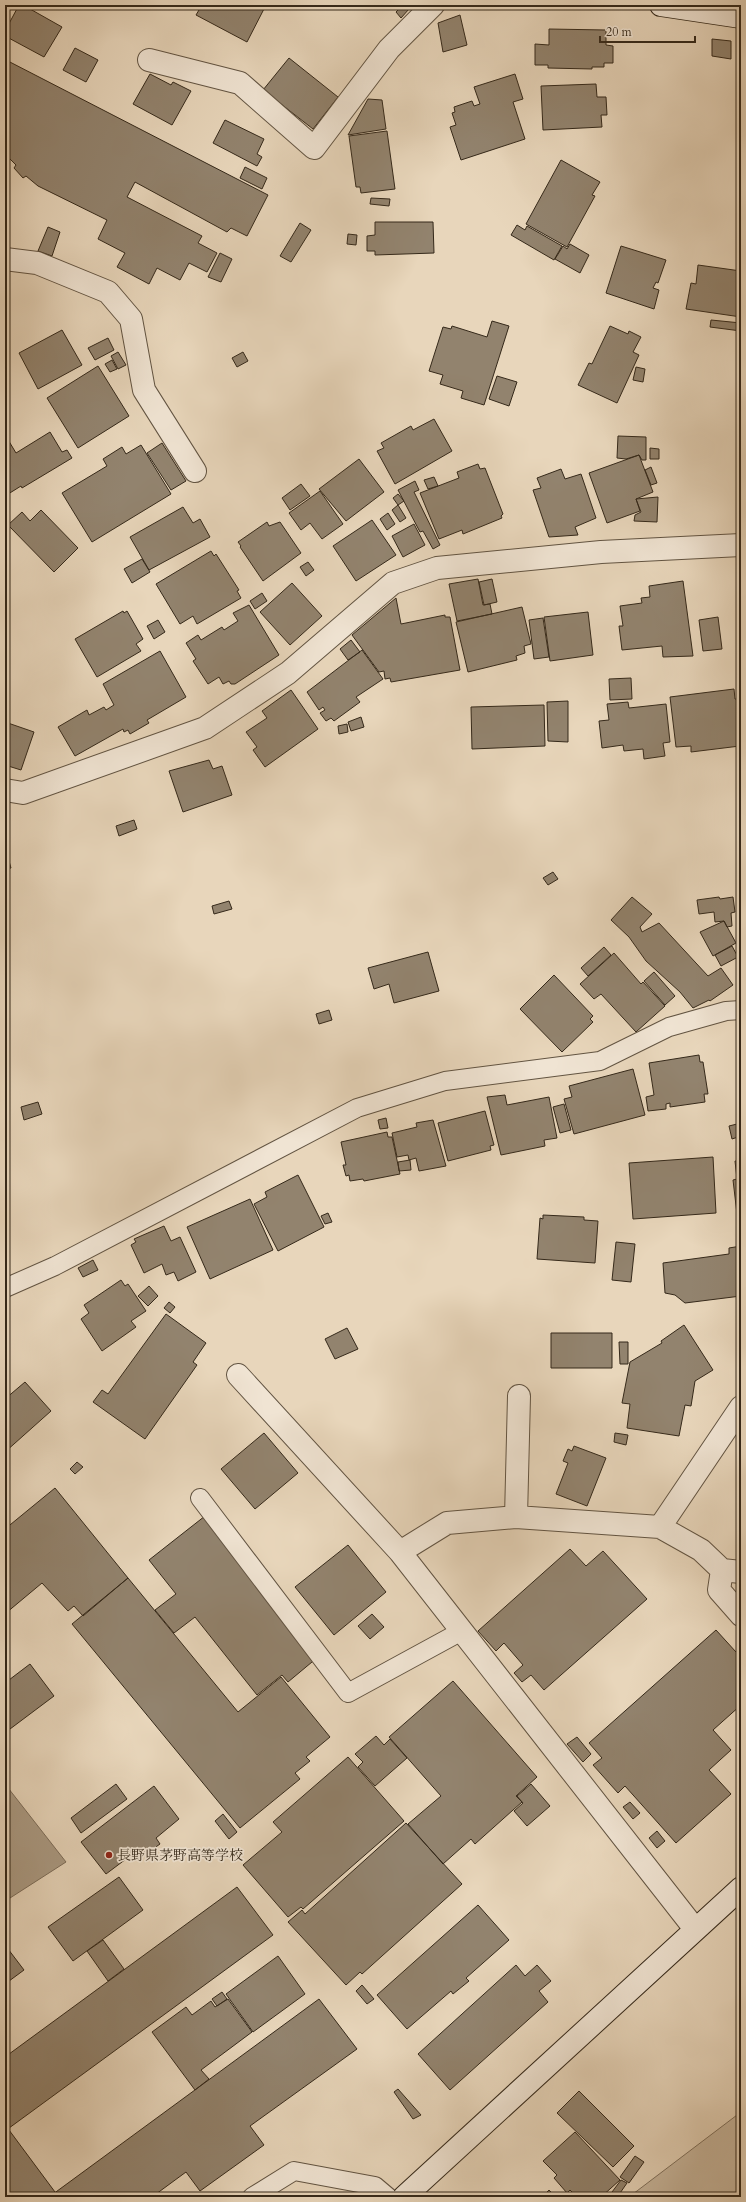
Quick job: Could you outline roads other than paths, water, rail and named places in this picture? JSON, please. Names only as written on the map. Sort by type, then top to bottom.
[{"type":"street","points":[[149,60],[240,83],[314,148],[389,49],[433,5]]},
{"type":"street","points":[[661,5],[741,17]]},
{"type":"street","points":[[5,259],[37,262],[108,292],[131,319],[144,390],[195,471]]},
{"type":"street","points":[[5,790],[23,793],[204,728],[288,673],[393,584],[437,568],[601,552],[741,545]]},
{"type":"street","points":[[238,1375],[400,1552],[460,1632],[695,1929]]},
{"type":"street","points":[[516,1517],[519,1396]]},
{"type":"street","points":[[660,1527],[741,1407]]},
{"type":"street","points":[[400,1552],[447,1523],[516,1517],[660,1527],[701,1550],[731,1571],[719,1590],[741,1615]]},
{"type":"street","points":[[404,2197],[741,1888]]},
{"type":"lane","points":[[5,1288],[55,1266],[357,1108],[445,1081],[600,1061],[669,1027],[726,1011],[741,1010]]},
{"type":"lane","points":[[200,1498],[348,1693],[460,1632]]},
{"type":"lane","points":[[252,2197],[294,2172],[375,2186],[388,2197]]},
{"type":"place","name":"長野県茅野高等学校","points":[[109,1855]]}]
